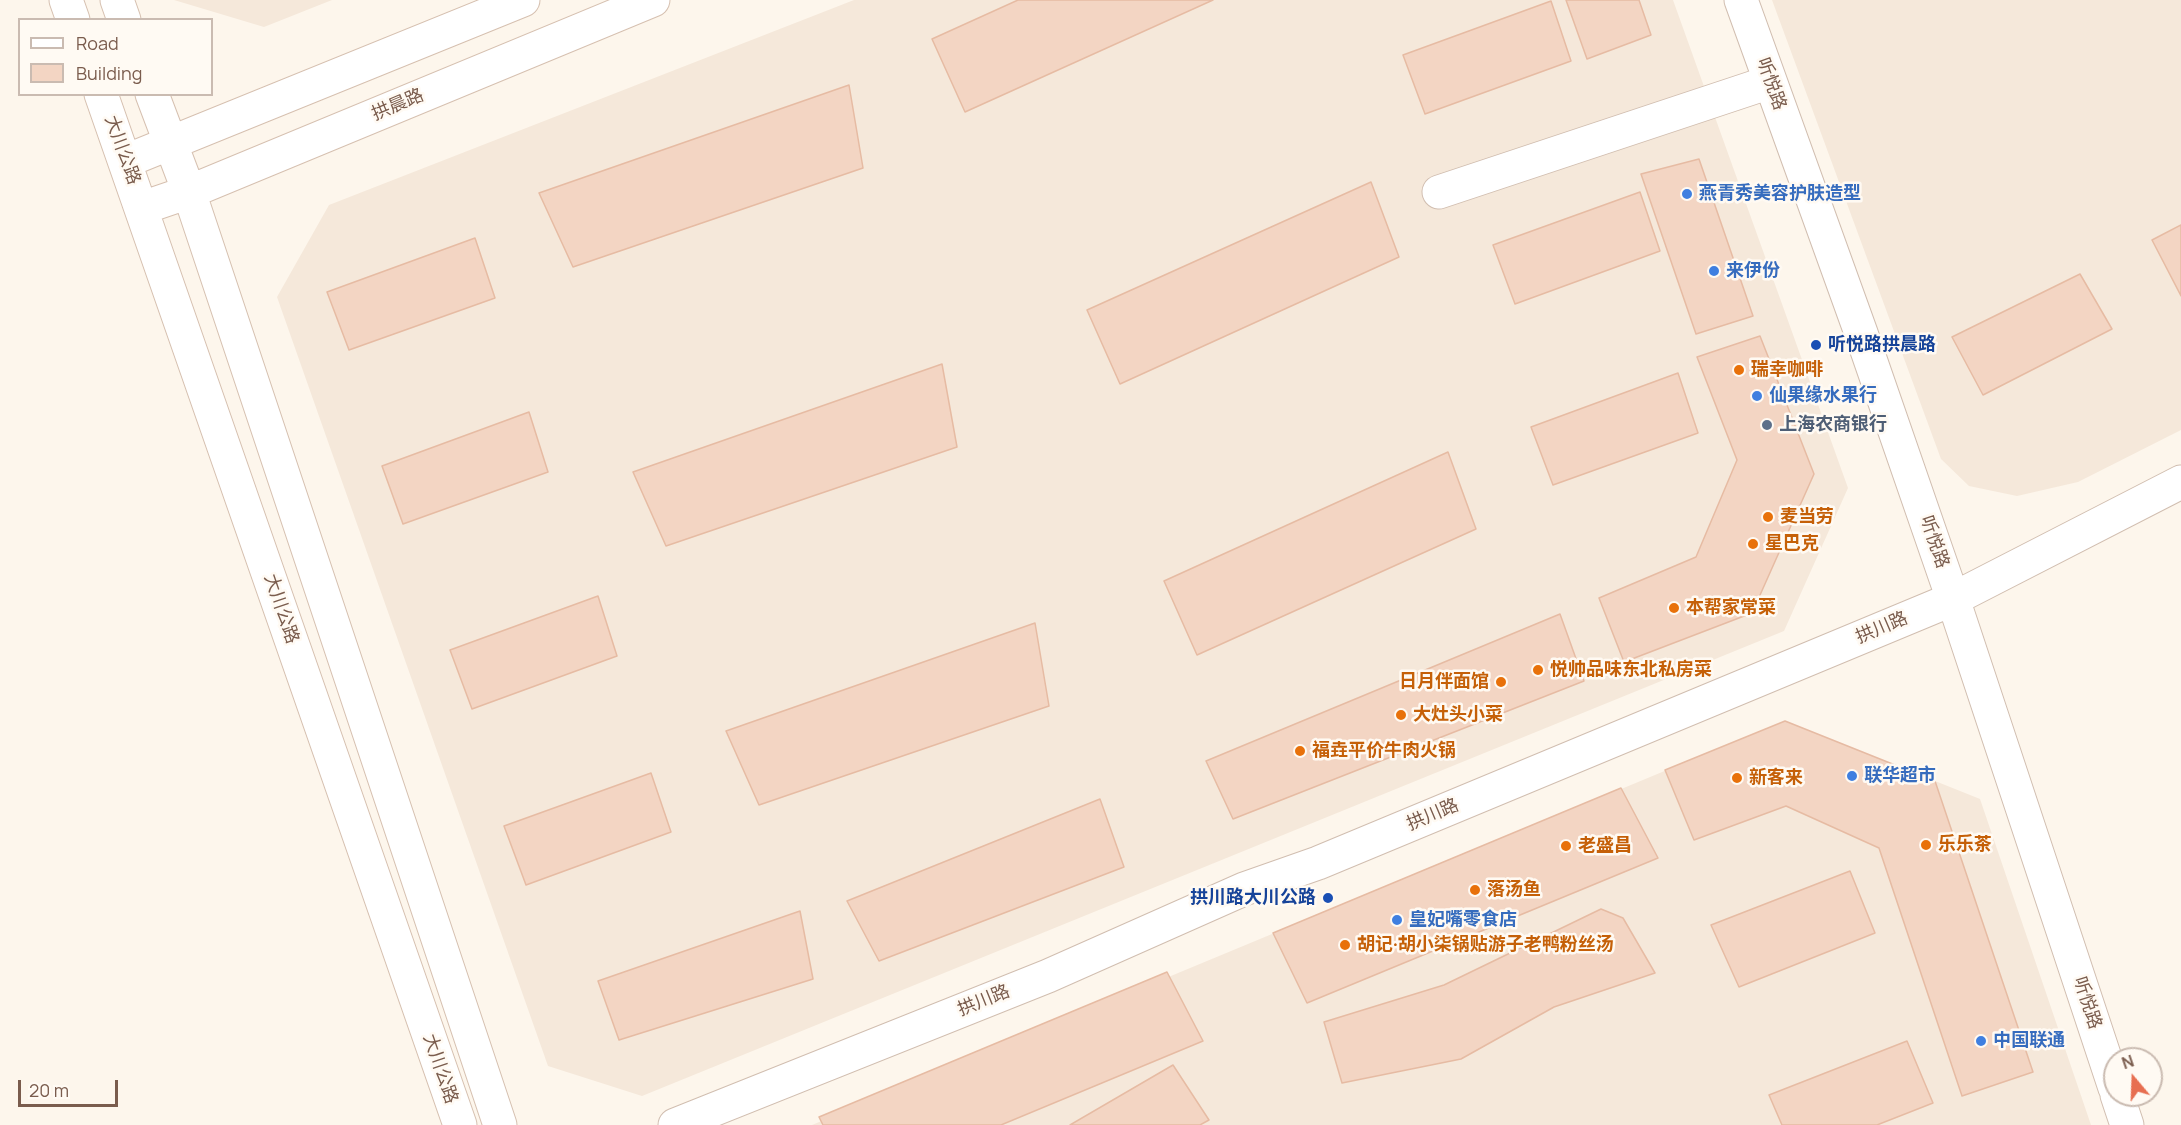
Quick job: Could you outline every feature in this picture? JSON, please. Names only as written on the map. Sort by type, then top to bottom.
[{"type":"main road","points":[[66,0],[72,18]]},
{"type":"main road","points":[[117,0],[123,18]]},
{"type":"main road","points":[[126,161],[523,0]]},
{"type":"main road","name":"拱晨路","points":[[142,208],[189,192],[653,0]]},
{"type":"main road","name":"听悦路","points":[[1741,0],[1953,598],[2103,1052]]},
{"type":"main road","points":[[1439,192],[1770,82]]},
{"type":"main road","name":"大川公路","points":[[102,96],[460,1125]]},
{"type":"main road","points":[[153,96],[189,192],[500,1125]]},
{"type":"main road","name":"拱川路","points":[[675,1125],[1048,976],[1244,889],[1318,863],[1953,598],[2181,482]]},
{"type":"main road","points":[[2121,1107],[2127,1125]]},
{"type":"shaded area","points":[[174,0],[332,0],[264,27]]},
{"type":"shaded area","points":[[854,0],[1673,0],[1848,488],[1784,631],[642,1096],[548,1066],[277,297],[329,205]]},
{"type":"shaded area","points":[[1772,0],[2181,0],[2181,430],[2078,482],[2017,496],[1969,486],[1941,459]]},
{"type":"shaded area","points":[[1785,721],[1980,799],[2091,1125],[812,1125]]},
{"type":"building","points":[[1018,0],[1213,0],[965,112],[932,39]]},
{"type":"building","points":[[1566,0],[1639,0],[1651,35],[1587,59]]},
{"type":"building","points":[[1551,1],[1571,61],[1425,114],[1403,55]]},
{"type":"building","points":[[849,85],[863,168],[573,267],[539,193]]},
{"type":"building","points":[[1699,159],[1753,316],[1696,334],[1641,174]]},
{"type":"building","points":[[1371,182],[1399,257],[1120,384],[1087,310]]},
{"type":"building","points":[[1640,192],[1660,251],[1515,304],[1493,245]]},
{"type":"building","points":[[2181,225],[2181,296],[2152,240]]},
{"type":"building","points":[[475,238],[495,298],[349,350],[327,292]]},
{"type":"building","points":[[2080,274],[2112,329],[1983,395],[1952,337]]},
{"type":"building","points":[[1760,336],[1814,474],[1752,613],[1624,662],[1599,598],[1696,557],[1737,460],[1697,357]]},
{"type":"building","points":[[942,364],[957,447],[666,546],[633,472]]},
{"type":"building","points":[[1678,373],[1698,433],[1553,485],[1531,427]]},
{"type":"building","points":[[529,412],[548,472],[403,524],[382,466]]},
{"type":"building","points":[[1448,452],[1476,529],[1197,655],[1164,581]]},
{"type":"building","points":[[598,596],[617,656],[472,709],[450,650]]},
{"type":"building","points":[[1560,614],[1584,681],[1233,819],[1206,761]]},
{"type":"building","points":[[1035,623],[1049,706],[759,805],[726,731]]},
{"type":"building","points":[[1785,721],[1935,781],[2033,1072],[1962,1096],[1879,848],[1786,806],[1694,840],[1665,770]]},
{"type":"building","points":[[651,773],[671,832],[526,885],[504,826]]},
{"type":"building","points":[[1621,788],[1658,858],[1307,1003],[1273,933]]},
{"type":"building","points":[[1100,799],[1124,867],[879,961],[847,901]]},
{"type":"building","points":[[1850,871],[1875,933],[1739,987],[1711,925]]},
{"type":"building","points":[[1601,909],[1623,918],[1655,973],[1554,1007],[1461,1059],[1342,1083],[1324,1022],[1444,985]]},
{"type":"building","points":[[800,911],[813,979],[619,1040],[598,981]]},
{"type":"building","points":[[1167,972],[1203,1041],[1001,1125],[823,1125],[819,1117]]},
{"type":"building","points":[[1907,1041],[1933,1103],[1877,1125],[1782,1125],[1769,1095]]},
{"type":"building","points":[[1173,1065],[1209,1120],[1200,1125],[1070,1125]]},
{"type":"place","name":"燕青秀美容护肤造型","points":[[1687,194]]},
{"type":"place","name":"来伊份","points":[[1714,271]]},
{"type":"place","name":"听悦路拱晨路","points":[[1816,345]]},
{"type":"place","name":"瑞幸咖啡","points":[[1739,370]]},
{"type":"place","name":"仙果缘水果行","points":[[1757,396]]},
{"type":"place","name":"上海农商银行","points":[[1767,425]]},
{"type":"place","name":"麦当劳","points":[[1768,517]]},
{"type":"place","name":"星巴克","points":[[1753,544]]},
{"type":"place","name":"本帮家常菜","points":[[1674,608]]},
{"type":"place","name":"悦帅品味东北私房菜","points":[[1538,670]]},
{"type":"place","name":"日月伴面馆","points":[[1501,682]]},
{"type":"place","name":"大灶头小菜","points":[[1401,715]]},
{"type":"place","name":"福垚平价牛肉火锅","points":[[1300,751]]},
{"type":"place","name":"联华超市","points":[[1852,776]]},
{"type":"place","name":"新客来","points":[[1737,778]]},
{"type":"place","name":"乐乐茶","points":[[1926,845]]},
{"type":"place","name":"老盛昌","points":[[1566,846]]},
{"type":"place","name":"落汤鱼","points":[[1475,890]]},
{"type":"place","name":"拱川路大川公路","points":[[1328,898]]},
{"type":"place","name":"皇妃嘴零食店","points":[[1397,920]]},
{"type":"place","name":"胡记·胡小柒锅贴游子老鸭粉丝汤","points":[[1345,945]]},
{"type":"place","name":"中国联通","points":[[1981,1041]]}]
